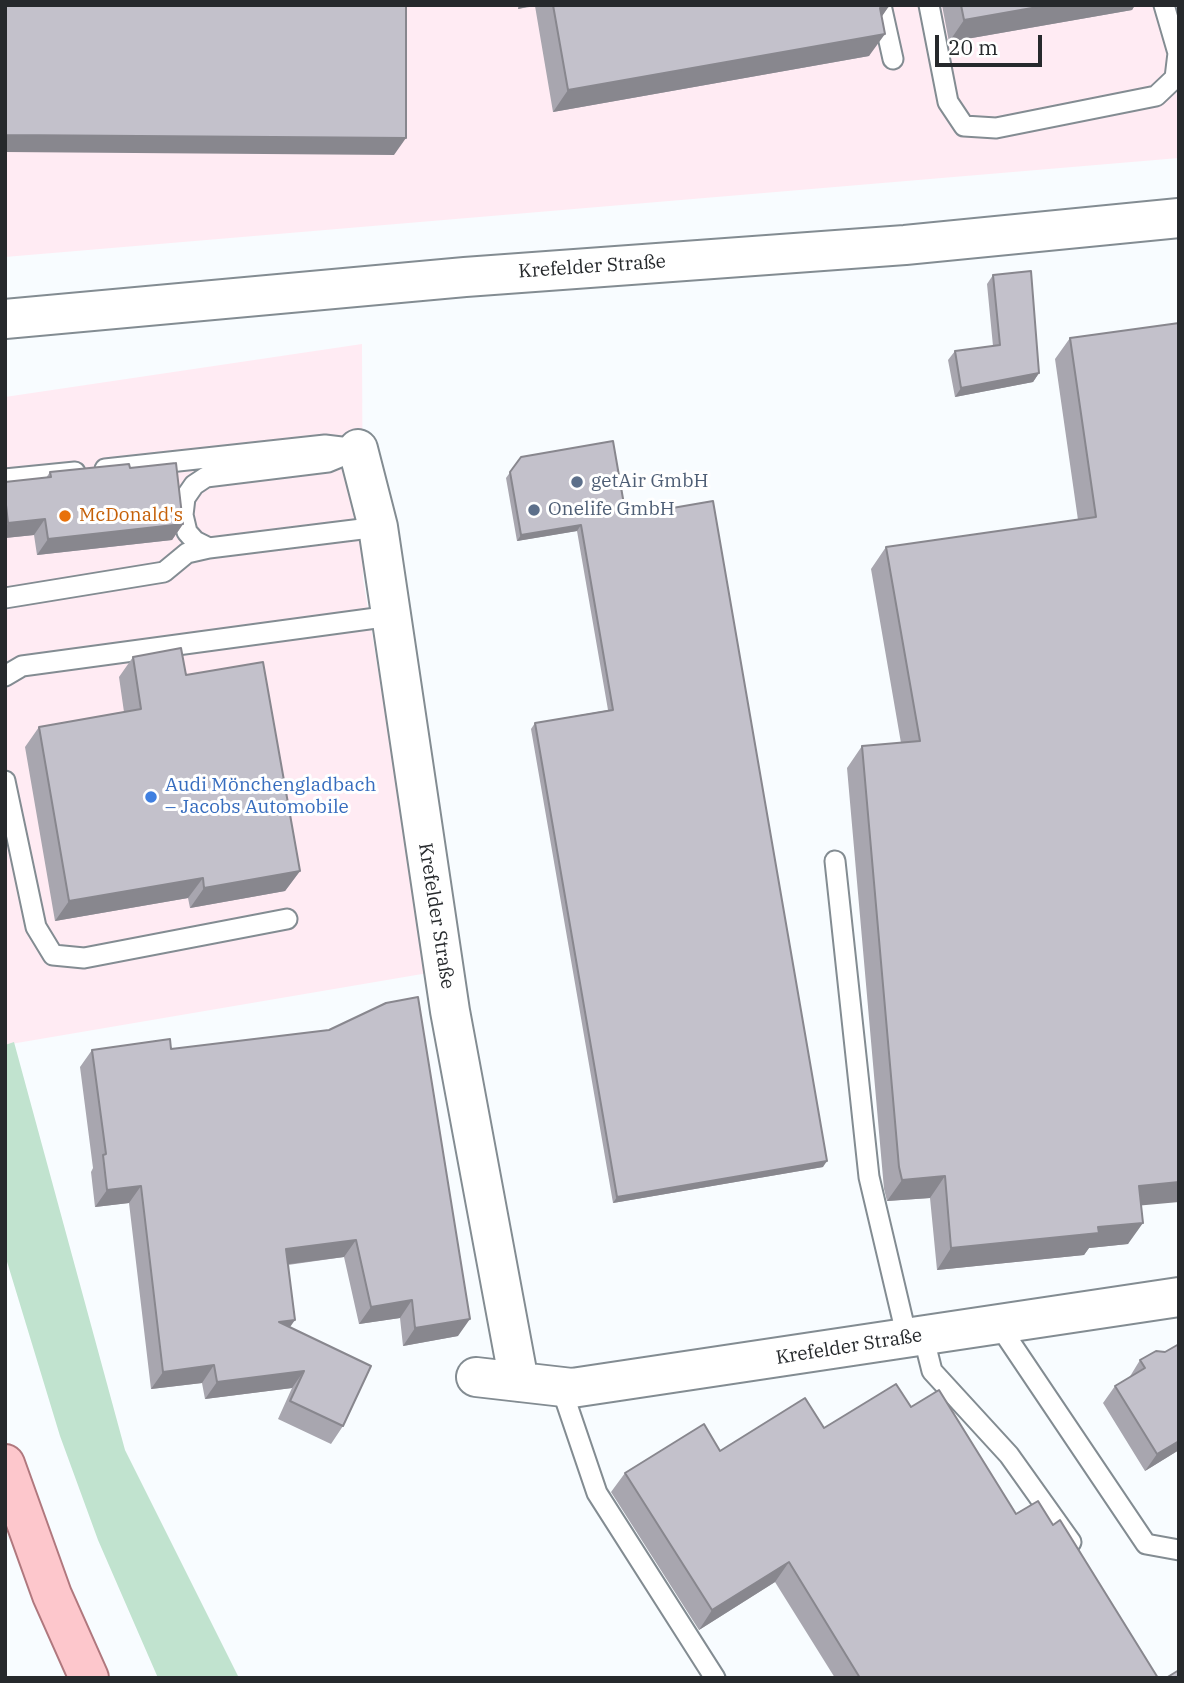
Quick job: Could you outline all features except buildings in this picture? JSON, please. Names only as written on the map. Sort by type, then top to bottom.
[{"type":"main road","points":[[5,1464],[52,1595],[89,1678]]},
{"type":"street","name":"Krefelder Straße","points":[[5,319],[465,277],[905,245],[1179,218]]},
{"type":"street","name":"Krefelder Straße","points":[[358,449],[378,527],[450,1011],[519,1382]]},
{"type":"street","name":"Krefelder Straße","points":[[476,1377],[572,1388],[1179,1297]]},
{"type":"lane","points":[[881,5],[893,60]]},
{"type":"lane","points":[[929,5],[948,102],[964,126],[996,128],[1156,96],[1175,78],[1178,53],[1164,5]]},
{"type":"lane","points":[[5,479],[325,446],[358,449]]},
{"type":"lane","points":[[209,548],[195,541],[187,532],[183,515],[185,498],[194,485],[206,477],[328,462],[358,449]]},
{"type":"lane","points":[[5,598],[164,572],[187,553],[209,548],[378,527]]},
{"type":"lane","points":[[5,676],[22,666],[391,616]]},
{"type":"lane","points":[[5,781],[36,927],[53,955],[84,958],[287,919]]},
{"type":"lane","points":[[835,860],[869,1177],[915,1337],[932,1371],[1009,1455],[1078,1553]]},
{"type":"lane","points":[[998,1324],[1146,1544],[1179,1550]]},
{"type":"lane","points":[[561,1387],[597,1493],[715,1678]]},
{"type":"shaded area","points":[[5,5],[1179,5],[1179,158],[5,257]]},
{"type":"shaded area","points":[[362,344],[363,579],[428,973],[5,1045],[5,397]]},
{"type":"green space","points":[[14,1042],[125,1450],[239,1678],[158,1678],[98,1540],[60,1436],[5,1255],[5,1045]]},
{"type":"place","name":"getAir GmbH","points":[[577,482]]},
{"type":"place","name":"Onelife GmbH","points":[[534,510]]},
{"type":"place","name":"McDonald's","points":[[65,516]]},
{"type":"place","name":"Audi Mönchengladbach – Jacobs Automobile","points":[[151,797]]}]
